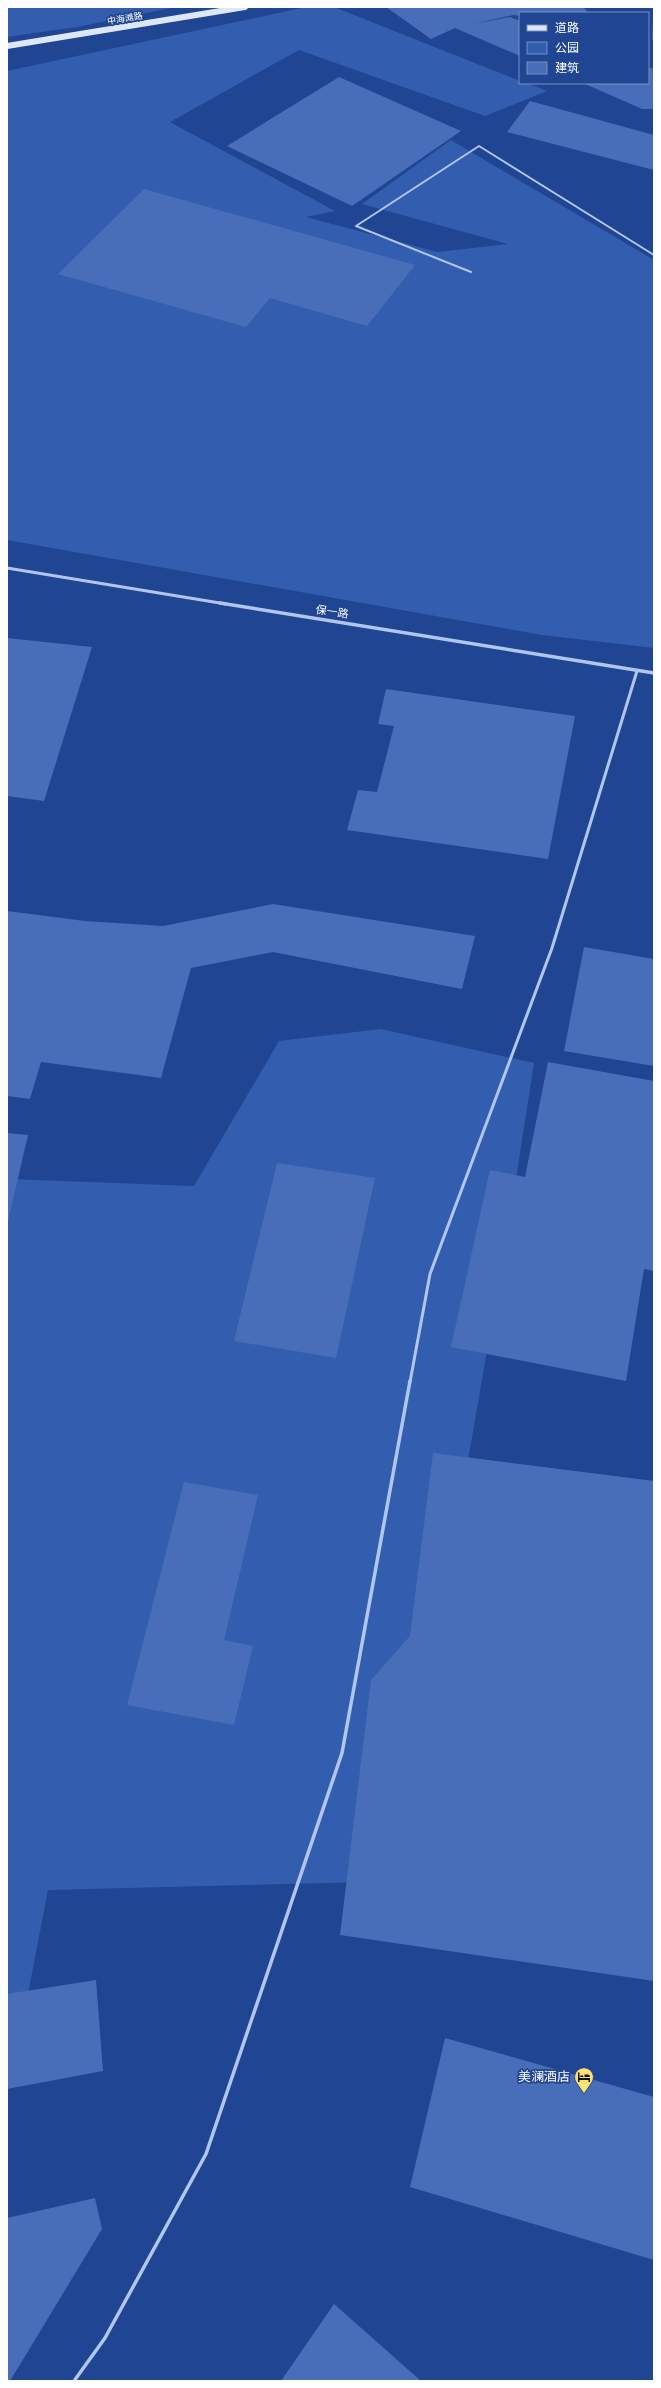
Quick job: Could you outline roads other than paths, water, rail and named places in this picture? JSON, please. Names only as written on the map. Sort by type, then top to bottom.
[{"type":"main road","name":"中海滩路","points":[[7,46],[245,7]]},
{"type":"street","name":"保一路","points":[[7,568],[654,673]]},
{"type":"lane","points":[[471,272],[356,226],[478,146],[654,255]]},
{"type":"lane","points":[[74,2381],[105,2338],[206,2154],[342,1752],[430,1274],[552,948],[637,671]]},
{"type":"place","name":"美澜酒店","points":[[584,2094]]}]
